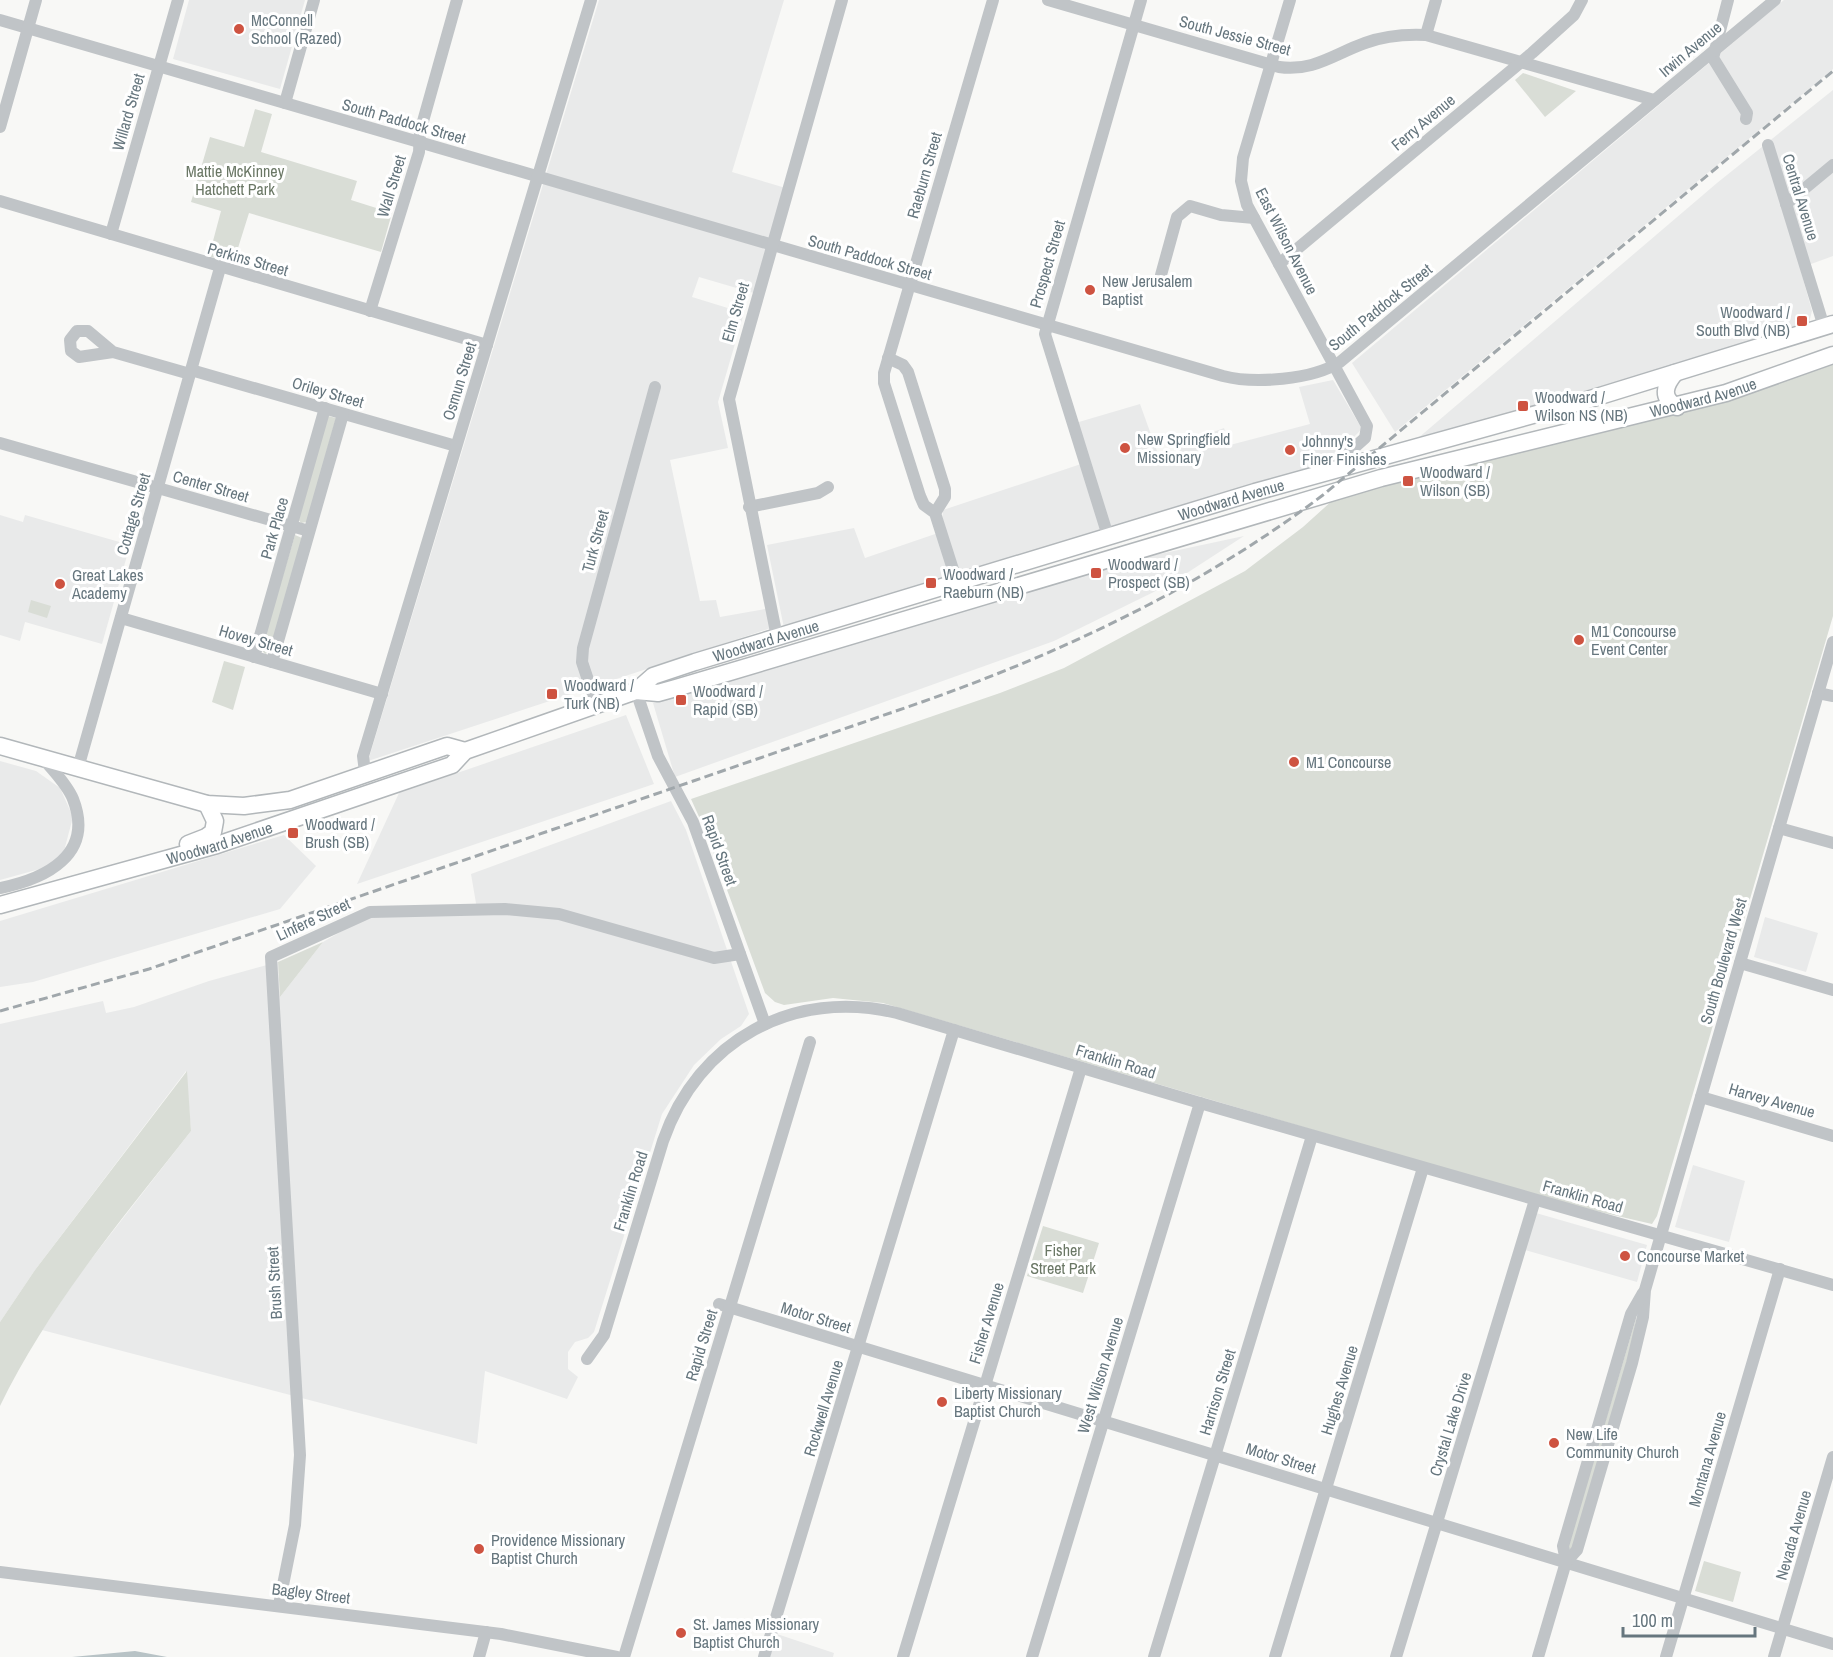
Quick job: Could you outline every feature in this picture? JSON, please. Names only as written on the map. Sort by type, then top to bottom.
[{"type":"main road","name":"Woodward Avenue","points":[[636,691],[653,676],[777,637],[1329,470],[1587,400],[1828,326]]},
{"type":"main road","name":"Woodward Avenue","points":[[0,905],[217,845],[452,765],[465,751],[636,691],[658,693],[1381,478],[1726,393],[1833,355]]},
{"type":"main road","points":[[1675,373],[1667,383],[1665,394],[1669,402],[1677,406]]},
{"type":"main road","points":[[1004,589],[1017,576],[1114,547],[1114,539],[1108,536]]},
{"type":"main road","points":[[893,622],[888,618],[890,610],[951,592],[957,582]]},
{"type":"main road","name":"Woodward Avenue","points":[[0,746],[207,804],[244,806],[278,803],[447,746],[465,751]]},
{"type":"main road","points":[[126,870],[153,856],[206,837],[213,832],[215,820],[207,804]]},
{"type":"street","points":[[0,127],[36,0]]},
{"type":"street","name":"Willard Street","points":[[111,234],[178,0]]},
{"type":"street","points":[[285,103],[314,0]]},
{"type":"street","name":"Wall Street","points":[[370,311],[457,0]]},
{"type":"street","name":"Osmun Street","points":[[366,772],[363,756],[591,0]]},
{"type":"street","name":"Elm Street","points":[[777,637],[729,399],[842,0]]},
{"type":"street","name":"Raeburn Street","points":[[957,582],[935,513],[921,499],[884,383],[888,358],[993,0]]},
{"type":"street","name":"South Jessie Street","points":[[1048,0],[1271,65],[1308,67],[1375,39],[1401,35],[1426,35],[1654,100]]},
{"type":"street","name":"Prospect Street","points":[[1108,536],[1046,340],[1046,324],[1141,0]]},
{"type":"street","name":"East Wilson Avenue","points":[[1290,0],[1241,170],[1243,193],[1254,218],[1368,432],[1365,438],[1329,470]]},
{"type":"street","points":[[1426,35],[1436,0]]},
{"type":"street","name":"Ferry Avenue","points":[[1279,264],[1522,62],[1571,18],[1582,0]]},
{"type":"street","points":[[1728,0],[1714,51],[1715,63],[1747,113],[1746,119]]},
{"type":"street","name":"Irwin Avenue","points":[[1654,100],[1775,0]]},
{"type":"street","name":"South Paddock Street","points":[[0,20],[1242,380],[1308,374],[1334,366],[1654,100]]},
{"type":"street","name":"Central Avenue","points":[[1768,145],[1828,326]]},
{"type":"street","points":[[1786,204],[1833,165]]},
{"type":"street","name":"Perkins Street","points":[[0,201],[220,268],[487,345]]},
{"type":"street","points":[[1161,275],[1177,217],[1190,206],[1221,215],[1254,218]]},
{"type":"street","name":"Cottage Street","points":[[78,768],[220,268]]},
{"type":"street","name":"Oriley Street","points":[[113,352],[325,408],[456,446]]},
{"type":"street","points":[[888,358],[903,365],[908,372],[945,489],[945,497],[935,513]]},
{"type":"street","name":"Turk Street","points":[[596,704],[582,662],[583,648],[655,387]]},
{"type":"street","name":"Park Place","points":[[254,657],[325,408]]},
{"type":"street","points":[[272,662],[343,414]]},
{"type":"street","name":"Center Street","points":[[0,443],[309,531]]},
{"type":"street","points":[[749,507],[818,493],[828,487]]},
{"type":"street","name":"Hovey Street","points":[[121,618],[382,694]]},
{"type":"street","name":"South Boulevard West","points":[[1538,1657],[1566,1562],[1577,1550],[1616,1418],[1643,1317],[1645,1290],[1833,642]]},
{"type":"street","name":"Rapid Street","points":[[636,691],[658,756],[693,822],[765,1024]]},
{"type":"street","points":[[1818,693],[1833,696]]},
{"type":"street","points":[[0,888],[52,871],[65,860],[74,840],[77,817],[73,800],[43,758]]},
{"type":"street","points":[[1779,828],[1833,843]]},
{"type":"street","name":"Linfere Street","points":[[271,957],[370,912],[535,910],[571,916],[709,957],[724,958],[740,954]]},
{"type":"street","name":"Brush Street","points":[[271,957],[300,1455],[295,1524],[279,1605]]},
{"type":"street","points":[[1740,963],[1833,990]]},
{"type":"street","name":"Franklin Road","points":[[586,1359],[604,1335],[663,1141],[674,1112],[690,1086],[710,1062],[733,1042],[765,1024],[808,1010],[854,1006],[888,1011],[1312,1136],[1833,1285]]},
{"type":"street","name":"Rockwell Avenue","points":[[764,1657],[954,1030]]},
{"type":"street","name":"Rapid Street","points":[[624,1657],[725,1306],[810,1042]]},
{"type":"street","name":"Fisher Avenue","points":[[903,1657],[1081,1068]]},
{"type":"street","name":"Harvey Avenue","points":[[1701,1097],[1833,1136]]},
{"type":"street","name":"West Wilson Avenue","points":[[1032,1657],[1200,1103]]},
{"type":"street","name":"Harrison Street","points":[[1154,1657],[1312,1136]]},
{"type":"street","name":"Hughes Avenue","points":[[1275,1657],[1423,1168]]},
{"type":"street","name":"Crystal Lake Drive","points":[[1396,1657],[1535,1200]]},
{"type":"street","name":"Montana Avenue","points":[[1666,1657],[1780,1269]]},
{"type":"street","name":"Motor Street","points":[[725,1306],[1833,1644]]},
{"type":"street","name":"Nevada Avenue","points":[[1774,1657],[1833,1457]]},
{"type":"street","name":"Bagley Street","points":[[0,1572],[486,1632],[617,1657]]},
{"type":"street","points":[[479,1657],[486,1632]]},
{"type":"shaded area","name":"McConnell School (Razed)","points":[[189,0],[305,0],[280,89],[173,59]]},
{"type":"shaded area","points":[[599,0],[784,0],[732,172],[789,189],[757,294],[699,277],[692,297],[744,313],[718,402],[728,448],[670,460],[700,601],[716,600],[720,617],[771,608],[774,627],[368,761]]},
{"type":"shaded area","points":[[1784,0],[1833,0],[1833,69],[1395,432],[1352,363]]},
{"type":"shaded area","points":[[1833,90],[1833,256],[1800,268],[1812,311],[1809,323],[1675,365],[1417,439],[1717,183]]},
{"type":"shaded area","points":[[1333,380],[1362,429],[1323,467],[784,628],[767,545],[854,528],[865,558],[941,532],[943,510],[1084,463],[1072,424],[1140,404],[1162,465],[1179,462],[1174,447],[1224,428],[1230,445],[1310,424],[1299,387]]},
{"type":"shaded area","name":"Great Lakes Academy","points":[[0,515],[23,522],[25,515],[130,545],[102,644],[25,622],[20,641],[0,635]]},
{"type":"shaded area","points":[[1244,536],[1170,584],[1054,641],[675,777],[653,703],[1127,561]]},
{"type":"shaded area","points":[[626,715],[654,784],[357,884],[399,793]]},
{"type":"shaded area","points":[[0,761],[36,771],[60,788],[73,817],[64,851],[47,867],[0,880]]},
{"type":"shaded area","points":[[671,801],[686,830],[749,1014],[741,1026],[721,1039],[694,1065],[662,1114],[594,1332],[588,1338],[575,1342],[568,1352],[568,1369],[578,1377],[567,1399],[485,1371],[477,1444],[42,1330],[78,1276],[191,1131],[186,1071],[35,1270],[0,1322],[0,1024],[103,1001],[106,1013],[134,1007],[209,981],[278,962],[280,997],[323,942],[361,920],[377,916],[478,915],[471,874]]},
{"type":"shaded area","points":[[284,835],[316,866],[280,909],[33,982],[0,987],[0,921]]},
{"type":"shaded area","points":[[1765,917],[1818,933],[1806,972],[1754,957]]},
{"type":"shaded area","points":[[1693,1165],[1745,1181],[1729,1242],[1675,1227]]},
{"type":"shaded area","points":[[1536,1213],[1647,1245],[1637,1282],[1525,1250]]},
{"type":"shaded area","points":[[777,1634],[834,1653],[833,1657],[770,1657]]},
{"type":"shaded area","points":[[135,1651],[167,1657],[72,1657]]},
{"type":"green space","points":[[1523,73],[1576,91],[1545,117],[1515,80]]},
{"type":"green space","name":"Mattie McKinney Hatchett Park","points":[[255,109],[272,114],[261,152],[357,181],[351,200],[392,213],[381,252],[249,213],[233,264],[209,256],[221,211],[191,202],[210,137],[244,147]]},
{"type":"green space","name":"M1 Concourse","points":[[1833,361],[1833,616],[1657,1216],[1652,1224],[1557,1202],[883,1003],[833,998],[784,1005],[775,1002],[765,993],[705,830],[691,799],[1000,693],[1064,668],[1245,571],[1303,527],[1334,499]]},
{"type":"green space","points":[[328,416],[336,418],[307,522],[301,523],[298,519]]},
{"type":"green space","points":[[295,535],[302,538],[271,651],[265,654],[261,649]]},
{"type":"green space","points":[[31,600],[51,606],[47,618],[28,612]]},
{"type":"green space","points":[[224,661],[245,667],[233,710],[212,702]]},
{"type":"green space","points":[[323,942],[280,997],[278,962]]},
{"type":"green space","points":[[187,1071],[191,1131],[113,1230],[64,1298],[19,1369],[0,1406],[0,1322],[35,1270]]},
{"type":"green space","name":"Fisher Street Park","points":[[1043,1226],[1099,1243],[1083,1293],[1027,1276]]},
{"type":"green space","points":[[1637,1315],[1629,1359],[1575,1547],[1567,1550]]},
{"type":"green space","points":[[1704,1561],[1741,1572],[1733,1602],[1695,1591]]},
{"type":"railway","points":[[0,1011],[149,969],[922,702],[1028,661],[1131,614],[1229,559],[1323,495],[1833,71]]},
{"type":"place","name":"McConnell School (Razed)","points":[[239,29]]},
{"type":"place","name":"New Jerusalem Baptist","points":[[1090,290]]},
{"type":"place","name":"Woodward / South Blvd (NB)","points":[[1802,321]]},
{"type":"place","name":"Woodward / Wilson NS (NB)","points":[[1523,406]]},
{"type":"place","name":"New Springfield Missionary","points":[[1125,448]]},
{"type":"place","name":"Johnny's Finer Finishes","points":[[1290,450]]},
{"type":"place","name":"Woodward / Wilson (SB)","points":[[1408,481]]},
{"type":"place","name":"Woodward / Prospect (SB)","points":[[1096,573]]},
{"type":"place","name":"Woodward / Raeburn (NB)","points":[[931,583]]},
{"type":"place","name":"Great Lakes Academy","points":[[60,584]]},
{"type":"place","name":"M1 Concourse Event Center","points":[[1579,640]]},
{"type":"place","name":"Woodward / Turk (NB)","points":[[552,694]]},
{"type":"place","name":"Woodward / Rapid (SB)","points":[[681,700]]},
{"type":"place","name":"M1 Concourse","points":[[1294,762]]},
{"type":"place","name":"Woodward / Brush (SB)","points":[[293,833]]},
{"type":"place","name":"Concourse Market","points":[[1625,1256]]},
{"type":"place","name":"Liberty Missionary Baptist Church","points":[[942,1402]]},
{"type":"place","name":"New Life Community Church","points":[[1554,1443]]},
{"type":"place","name":"Providence Missionary Baptist Church","points":[[479,1549]]},
{"type":"place","name":"St. James Missionary Baptist Church","points":[[681,1633]]}]
